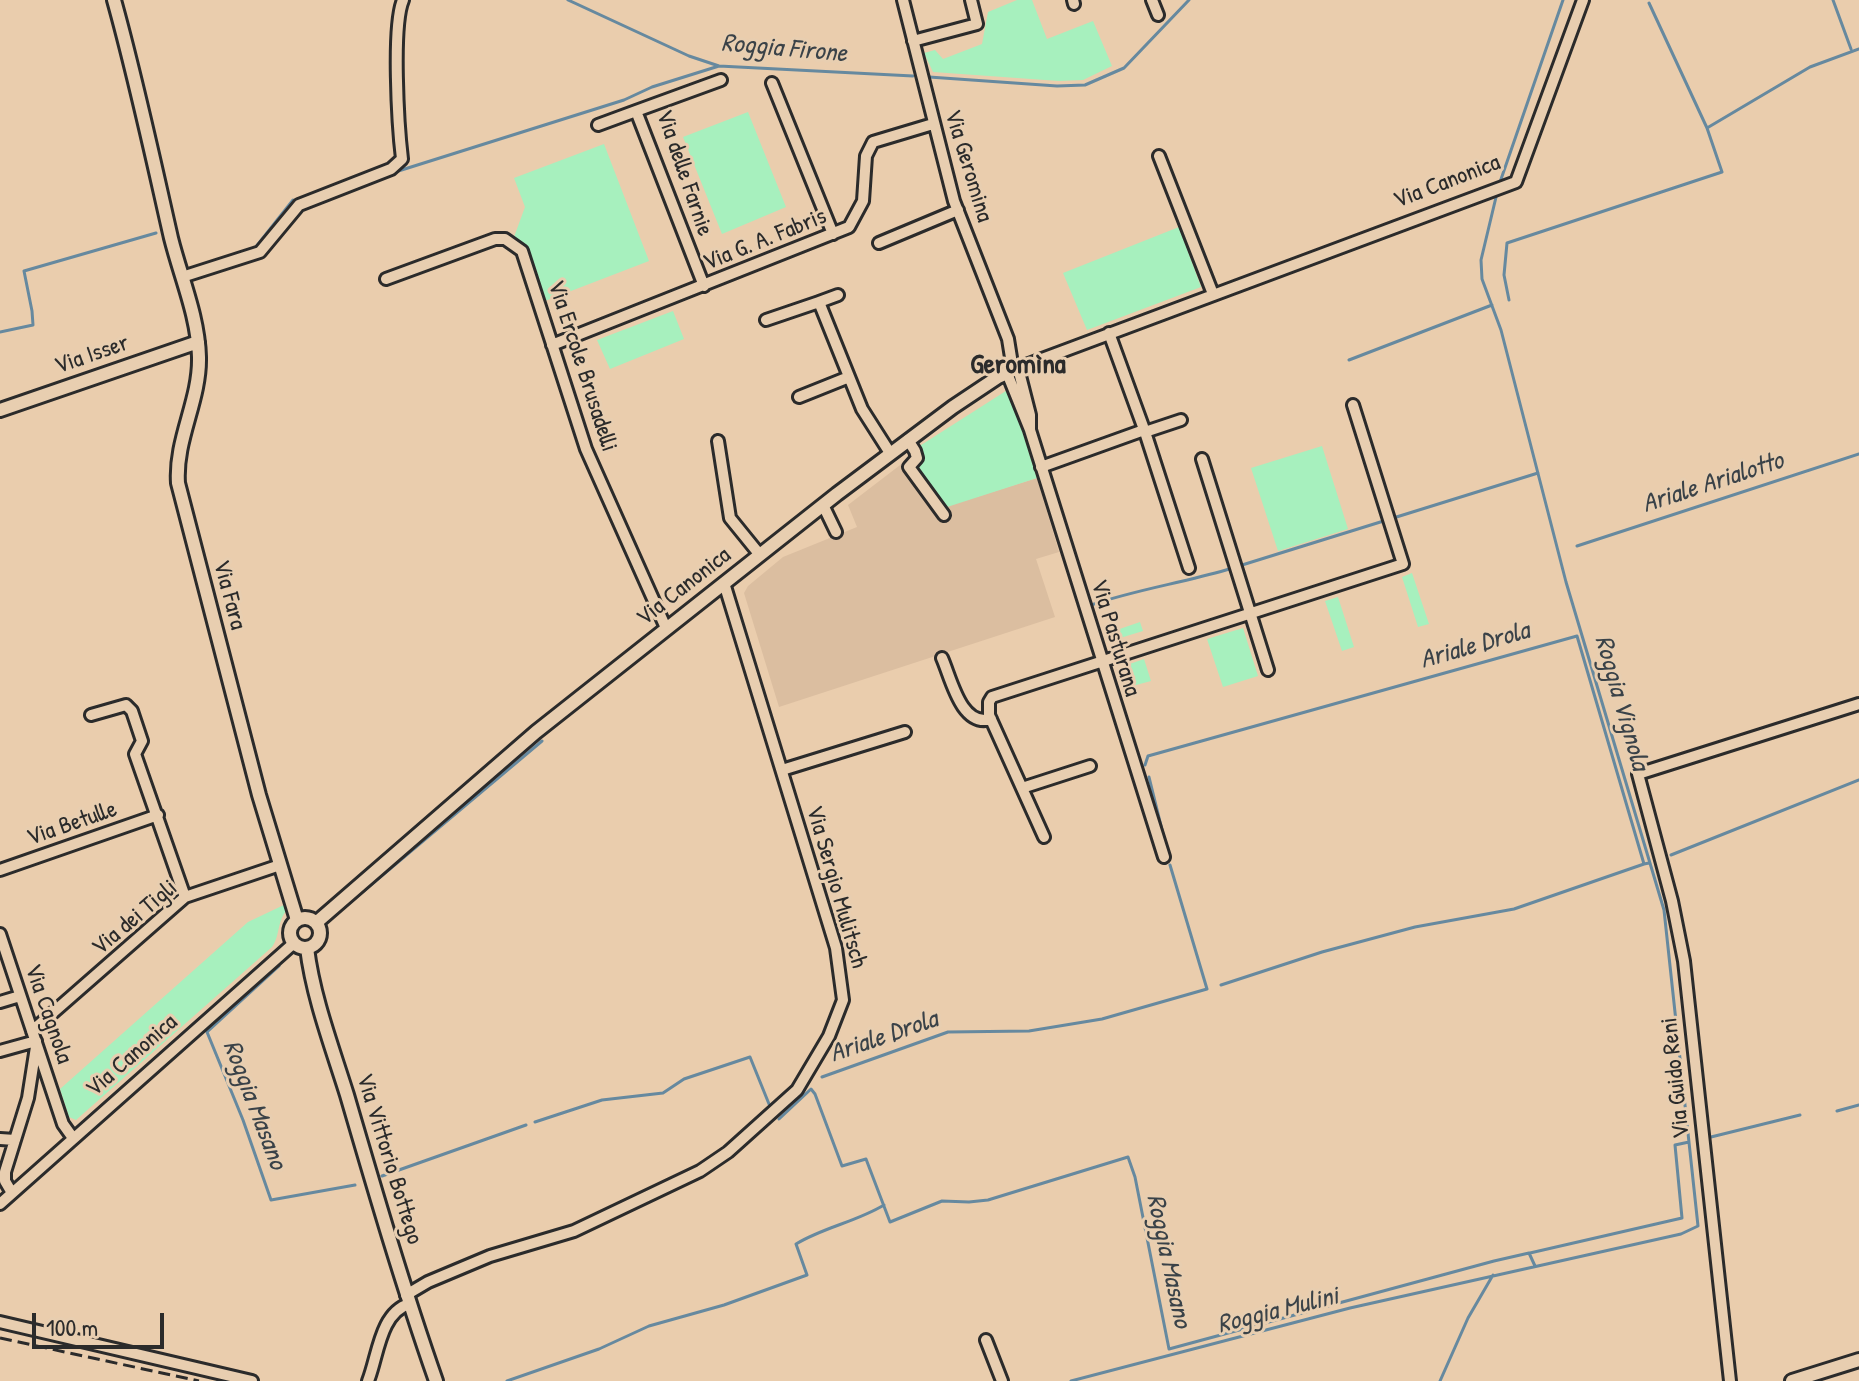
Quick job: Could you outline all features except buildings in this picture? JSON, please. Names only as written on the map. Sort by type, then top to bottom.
[{"type":"street","name":"Via Fara","points":[[114,0],[198,342],[197,384],[180,443],[178,483],[259,795],[297,920]]},
{"type":"street","points":[[182,277],[260,252],[299,205],[391,169],[402,159],[397,18],[403,0]]},
{"type":"street","name":"Via Geromina","points":[[903,0],[958,210],[1008,339],[1016,369]]},
{"type":"street","points":[[913,41],[977,24],[971,0]]},
{"type":"street","points":[[1152,0],[1158,15]]},
{"type":"street","name":"Via Canonica","points":[[317,922],[536,732],[823,505],[953,407],[1016,369],[1516,182],[1583,0]]},
{"type":"street","name":"Via delle Farnie","points":[[704,286],[636,111],[721,80]]},
{"type":"street","points":[[772,83],[833,234]]},
{"type":"street","points":[[598,125],[636,111]]},
{"type":"street","name":"Via G. A. Fabris","points":[[552,345],[849,227],[860,210],[865,194],[866,156],[873,142],[933,124]]},
{"type":"street","points":[[1159,156],[1213,294]]},
{"type":"street","points":[[879,243],[958,210]]},
{"type":"street","name":"Via Ercole Brusadelli","points":[[386,279],[486,240],[505,239],[522,251],[586,449],[666,628]]},
{"type":"street","points":[[766,320],[838,295]]},
{"type":"street","points":[[819,302],[862,409],[890,453]]},
{"type":"street","points":[[1109,333],[1145,431],[1189,568]]},
{"type":"street","name":"Via Isser","points":[[0,410],[198,342]]},
{"type":"street","name":"Via Pasturana","points":[[1016,369],[1041,467],[1164,857]]},
{"type":"street","points":[[799,397],[849,377]]},
{"type":"street","points":[[1044,837],[991,719],[989,702],[997,694],[1403,564],[1353,405]]},
{"type":"street","points":[[1041,467],[1181,420]]},
{"type":"street","points":[[908,440],[917,458],[909,467],[944,515]]},
{"type":"street","points":[[718,441],[730,518],[760,555]]},
{"type":"street","points":[[1202,459],[1268,670]]},
{"type":"street","points":[[823,505],[836,532]]},
{"type":"street","name":"Via Sergio Mulitsch","points":[[408,1299],[465,1266],[574,1231],[700,1171],[728,1152],[797,1090],[829,1036],[843,1000],[836,948],[724,583]]},
{"type":"street","points":[[942,658],[968,714],[980,720],[991,719]]},
{"type":"street","name":"Via Guido Reni","points":[[1730,1381],[1684,961],[1672,901],[1638,774],[1859,704]]},
{"type":"street","points":[[91,715],[130,706],[142,741],[135,754],[185,897]]},
{"type":"street","points":[[782,770],[905,732]]},
{"type":"street","points":[[1022,788],[1090,766]]},
{"type":"street","name":"Via Betulle","points":[[0,870],[158,815]]},
{"type":"street","name":"Via dei Tigli","points":[[34,1036],[185,897],[280,865]]},
{"type":"street","points":[[305,917],[317,922],[320,936],[315,944],[307,948],[294,943],[290,933],[297,920],[305,917]]},
{"type":"street","name":"Via Cagnola","points":[[0,934],[65,1128],[73,1138]]},
{"type":"street","name":"Via Canonica","points":[[0,1204],[294,943]]},
{"type":"street","name":"Via Vittorio Bottego","points":[[307,948],[317,993],[408,1299],[436,1381]]},
{"type":"street","points":[[0,1002],[20,996]]},
{"type":"street","points":[[0,1051],[34,1036],[30,1085],[5,1181],[12,1193]]},
{"type":"street","points":[[30,1085],[45,1082],[53,1092]]},
{"type":"street","points":[[0,1139],[15,1140]]},
{"type":"street","points":[[368,1381],[386,1326],[408,1299]]},
{"type":"street","points":[[0,1322],[252,1381]]},
{"type":"street","points":[[986,1340],[1002,1381]]},
{"type":"street","points":[[1792,1381],[1859,1360]]},
{"type":"shaded area","points":[[908,459],[944,507],[1037,478],[1059,552],[1036,559],[1055,617],[779,707],[744,593],[748,586],[783,557],[857,527],[848,505]]},
{"type":"green space","points":[[1017,0],[1032,0],[1047,39],[1093,21],[1112,66],[1083,80],[1059,81],[933,72],[924,53],[935,50],[943,59],[982,44],[988,12]]},
{"type":"green space","points":[[748,112],[786,207],[722,234],[683,137]]},
{"type":"green space","points":[[604,144],[649,261],[545,301],[531,258],[514,237],[525,207],[514,178]]},
{"type":"green space","points":[[1179,227],[1201,287],[1087,330],[1063,273]]},
{"type":"green space","points":[[673,311],[684,339],[610,369],[597,340]]},
{"type":"green space","points":[[1009,389],[1037,478],[944,508],[914,467],[921,458],[918,447]]},
{"type":"green space","points":[[1322,446],[1348,529],[1278,551],[1251,468]]},
{"type":"green space","points":[[1412,573],[1429,624],[1418,627],[1402,577]]},
{"type":"green space","points":[[1338,597],[1354,647],[1342,651],[1325,601]]},
{"type":"green space","points":[[1140,622],[1143,631],[1107,642],[1105,634]]},
{"type":"green space","points":[[1243,628],[1258,676],[1223,687],[1207,639]]},
{"type":"green space","points":[[1144,659],[1151,681],[1125,688],[1118,668]]},
{"type":"green space","points":[[288,903],[289,908],[282,917],[272,947],[76,1120],[69,1117],[60,1089],[248,922]]},
{"type":"waterway","name":"Roggia Firone","points":[[568,0],[689,56],[719,66],[913,76]]},
{"type":"waterway","name":"Roggia Firone","points":[[929,77],[1057,86],[1085,85],[1124,68],[1189,0]]},
{"type":"waterway","name":"Roggia Vignola","points":[[1499,185],[1563,0]]},
{"type":"waterway","points":[[1833,0],[1851,49]]},
{"type":"waterway","points":[[1649,3],[1707,128]]},
{"type":"waterway","points":[[1509,300],[1504,275],[1507,243],[1722,172],[1707,128],[1810,67],[1859,49]]},
{"type":"waterway","points":[[392,173],[624,100],[652,87],[719,66]]},
{"type":"waterway","name":"Roggia Vignola","points":[[1071,1381],[1350,1308],[1681,1234],[1698,1226],[1664,910],[1566,582],[1501,330],[1482,279],[1481,260],[1497,193]]},
{"type":"waterway","points":[[190,269],[255,248],[293,200]]},
{"type":"waterway","points":[[0,332],[33,325],[24,271],[156,233]]},
{"type":"waterway","points":[[1349,360],[1492,305]]},
{"type":"waterway","name":"Ariale Arialotto","points":[[1577,546],[1859,454]]},
{"type":"waterway","points":[[1091,605],[1226,570],[1538,473]]},
{"type":"waterway","name":"Ariale Drola","points":[[1145,765],[1148,756],[1577,636],[1644,864],[1649,863]]},
{"type":"waterway","points":[[341,910],[542,741]]},
{"type":"waterway","name":"Ariale Drola","points":[[1149,777],[1166,846]]},
{"type":"waterway","name":"Ariale Drola","points":[[1671,855],[1859,780]]},
{"type":"waterway","points":[[1221,985],[1322,952],[1415,927],[1514,909],[1644,864]]},
{"type":"waterway","name":"Ariale Drola","points":[[822,1077],[948,1032],[1029,1031],[1102,1019],[1207,989],[1170,865]]},
{"type":"waterway","name":"Roggia Masano","points":[[279,966],[207,1032],[271,1200],[355,1185]]},
{"type":"waterway","name":"Roggia Masano","points":[[535,1122],[602,1100],[663,1093],[684,1079],[750,1057],[769,1104]]},
{"type":"waterway","name":"Roggia Masano","points":[[779,1119],[811,1089],[842,1166],[866,1159],[890,1222],[942,1201],[988,1200],[1128,1157],[1135,1177],[1169,1349],[1529,1253],[1535,1266]]},
{"type":"waterway","points":[[1837,1111],[1859,1105]]},
{"type":"waterway","points":[[1711,1137],[1800,1115]]},
{"type":"waterway","name":"Roggia Masano","points":[[382,1176],[526,1125]]},
{"type":"waterway","points":[[1530,1253],[1682,1218],[1675,1145],[1689,1142]]},
{"type":"waterway","name":"Roggia Masano","points":[[507,1381],[599,1349],[649,1326],[724,1305],[807,1275],[796,1244],[884,1205]]},
{"type":"waterway","points":[[1440,1381],[1468,1318],[1493,1275]]},
{"type":"railway","points":[[0,1338],[199,1381]]},
{"type":"district","name":"Geromìna","points":[[1018,366]]},
{"type":"water label","name":"Roggia Mulini","points":[[1278,1311]]}]
